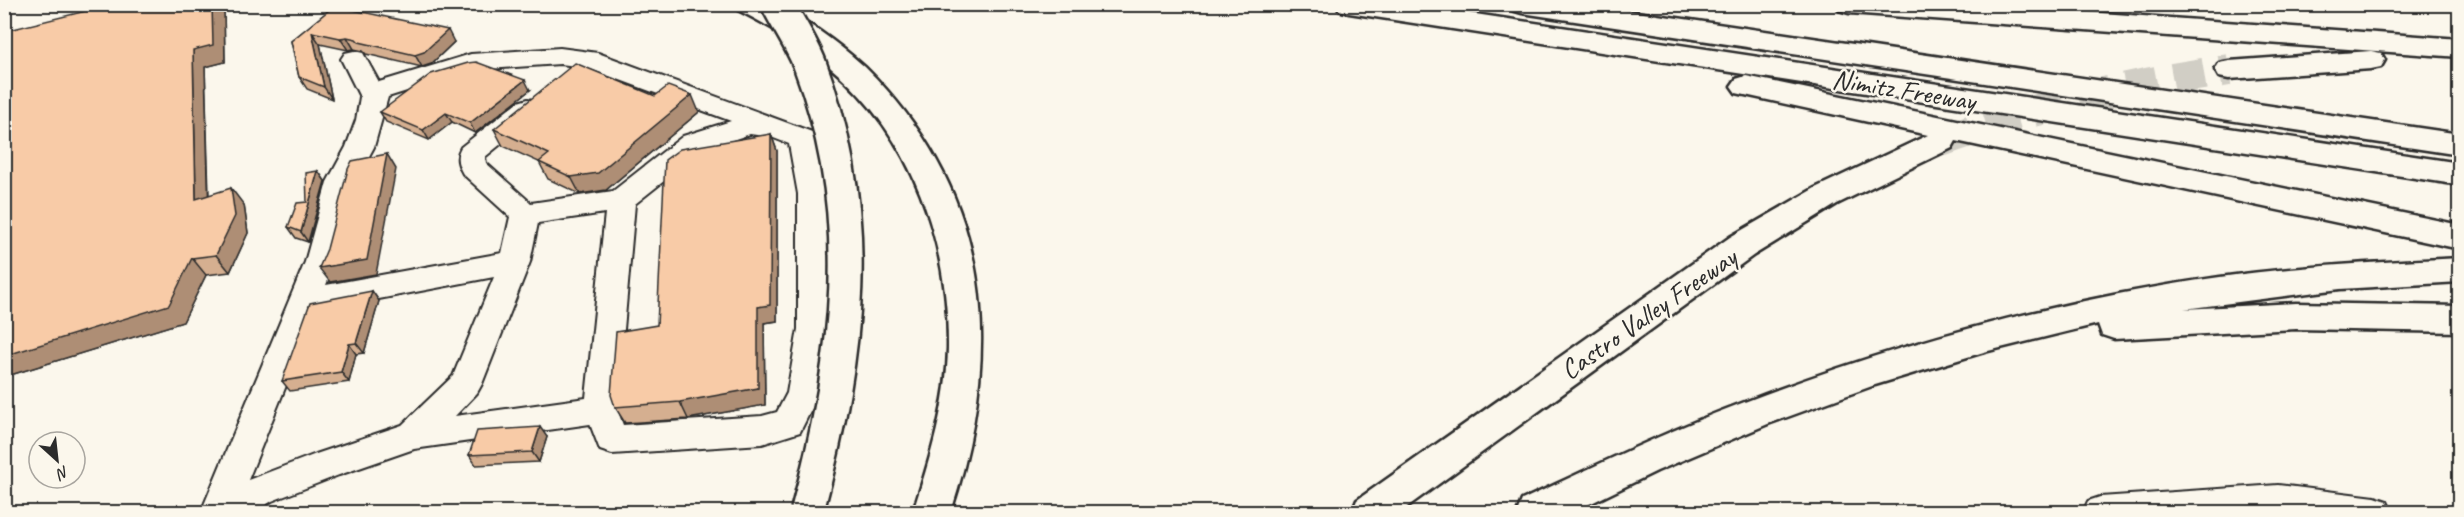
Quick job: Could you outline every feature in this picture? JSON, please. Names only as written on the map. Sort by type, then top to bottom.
[{"type":"highway","points":[[748,4],[788,25],[820,46],[855,74],[883,102],[908,135],[928,169],[943,205],[954,245],[963,294],[964,348],[958,413],[947,463],[932,513]]},
{"type":"highway","points":[[778,4],[800,44],[826,111],[842,188],[845,232],[843,327],[837,381],[826,438],[807,513]]},
{"type":"highway","name":"Nimitz Freeway","points":[[1349,4],[2460,174]]},
{"type":"highway","points":[[1522,4],[2460,145]]},
{"type":"highway","name":"Nimitz Freeway","points":[[1645,4],[2460,125]]},
{"type":"highway","points":[[1849,4],[2460,48]]},
{"type":"highway","points":[[1481,25],[1876,114],[2460,237]]},
{"type":"highway","points":[[2229,70],[2344,61],[2460,62]]},
{"type":"highway","name":"Castro Valley Freeway","points":[[1371,513],[1742,246],[1826,195],[1941,141]]},
{"type":"highway","points":[[1536,513],[1686,440],[1801,396],[1914,358],[2037,325],[2153,301],[2257,285],[2375,273],[2460,270]]},
{"type":"highway","points":[[2037,325],[2137,327],[2232,318],[2296,316],[2460,319]]},
{"type":"street","points":[[373,97],[379,92],[400,84],[471,62],[560,56],[589,59],[802,139],[812,194],[814,329],[803,394],[788,422],[762,430],[612,440],[601,409],[621,200]]},
{"type":"street","points":[[218,513],[320,262],[341,182],[360,147],[370,120],[373,97],[354,59]]},
{"type":"street","points":[[525,214],[473,167],[471,154],[589,59]]},
{"type":"street","points":[[525,214],[621,200],[693,142],[748,125],[776,128]]},
{"type":"street","points":[[414,435],[466,384],[515,262],[525,214]]},
{"type":"street","points":[[304,301],[515,262]]},
{"type":"street","points":[[225,513],[260,491],[328,464],[414,435],[601,409]]},
{"type":"street","points":[[2100,513],[2278,500],[2374,513]]},
{"type":"building","points":[[114,4],[212,4],[213,45],[193,50],[196,199],[231,188],[235,216],[216,255],[192,258],[169,305],[4,356],[4,44],[9,43],[9,30]]},
{"type":"building","points":[[334,6],[448,30],[424,52],[415,55],[359,42],[356,39],[312,32],[324,87],[299,77],[291,41]]},
{"type":"building","points":[[476,62],[525,80],[470,123],[446,113],[423,130],[380,112],[431,74]]},
{"type":"building","points":[[575,63],[655,96],[668,86],[692,95],[598,173],[571,177],[539,162],[549,154],[494,129]]},
{"type":"building","points":[[771,134],[770,305],[758,307],[758,388],[680,402],[615,407],[611,395],[616,332],[657,325],[665,160],[680,149]]},
{"type":"building","points":[[387,154],[367,260],[319,268],[327,249],[352,161]]},
{"type":"building","points":[[318,171],[301,232],[288,227],[297,203],[307,202],[306,173]]},
{"type":"building","points":[[372,291],[356,343],[349,344],[341,372],[282,381],[310,303]]},
{"type":"building","points":[[540,427],[532,452],[469,455],[477,431]]},
{"type":"tunnel","points":[[1941,141],[2047,107],[2083,98],[2155,82],[2229,70]]}]
